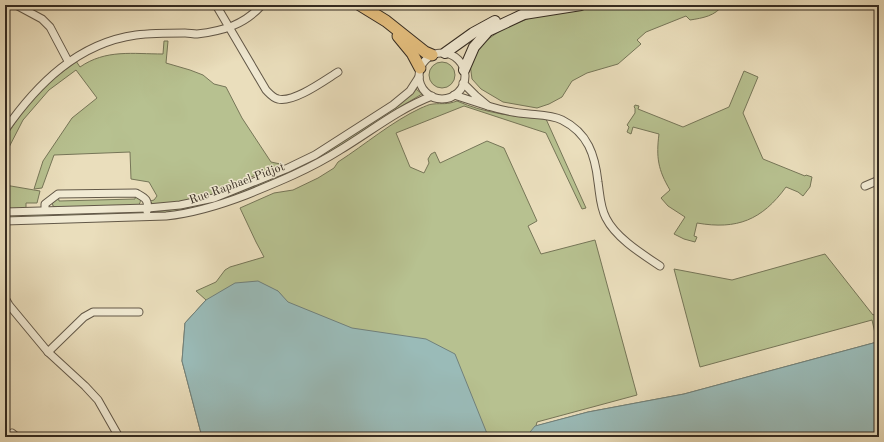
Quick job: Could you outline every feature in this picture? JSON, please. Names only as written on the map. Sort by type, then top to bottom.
[{"type":"main road","points":[[360,5],[386,21],[425,52],[432,55]]},
{"type":"main road","points":[[445,53],[473,32],[487,24],[523,9],[546,5]]},
{"type":"main road","points":[[464,70],[474,47],[488,31],[524,14],[581,5]]},
{"type":"main road","points":[[386,21],[412,53],[419,73]]},
{"type":"street","points":[[16,5],[42,19],[50,27],[68,61]]},
{"type":"street","points":[[216,5],[266,90],[277,99],[285,100],[296,96],[338,72]]},
{"type":"street","points":[[5,130],[31,95],[68,61],[89,49],[136,35],[196,34],[229,27],[238,24],[252,15],[262,5]]},
{"type":"street","points":[[445,53],[452,55],[457,59],[464,70],[463,83],[458,92],[454,95],[443,98],[432,96],[423,89],[419,73],[423,63],[432,55],[445,53]]},
{"type":"street","name":"Rue Raphael Pidjot","points":[[5,212],[148,208],[180,205],[214,198],[286,169],[315,155],[393,105],[410,91],[419,73]]},
{"type":"street","points":[[463,83],[488,106]]},
{"type":"street","points":[[454,95],[511,112],[555,117],[579,130],[587,140],[591,150],[598,179],[601,203],[606,219],[632,248],[660,266]]},
{"type":"street","name":"Rue Raphael Pidjot","points":[[5,221],[146,217],[186,214],[213,207],[295,175],[339,151],[404,108],[432,96]]},
{"type":"street","points":[[865,186],[879,180]]},
{"type":"street","points":[[45,210],[45,204],[58,194],[136,193],[145,198],[148,204],[146,217]]},
{"type":"street","points":[[5,298],[9,305],[48,352],[98,400],[118,437]]},
{"type":"street","points":[[48,352],[84,317],[93,312],[138,312]]},
{"type":"green space","points":[[608,5],[723,5],[716,12],[708,16],[690,20],[686,16],[646,32],[637,40],[641,44],[618,64],[587,73],[572,81],[562,97],[537,108],[503,102],[481,89],[472,79],[470,64],[475,53],[484,42],[504,28],[535,16]]},
{"type":"green space","points":[[164,41],[168,41],[166,63],[203,75],[214,84],[226,87],[242,118],[271,162],[285,165],[269,173],[261,173],[234,184],[227,190],[210,196],[179,203],[154,205],[150,201],[154,200],[157,196],[149,182],[131,179],[130,152],[54,155],[42,188],[34,189],[43,161],[72,118],[97,98],[76,70],[49,90],[23,120],[5,155],[5,138],[26,106],[51,81],[76,61],[80,67],[100,57],[110,55],[130,53],[163,54]]},
{"type":"green space","points":[[442,62],[451,66],[455,75],[451,84],[442,88],[433,84],[429,75],[433,66]]},
{"type":"green space","points":[[744,71],[758,77],[743,113],[763,159],[805,176],[812,177],[810,187],[803,196],[786,187],[768,208],[748,220],[724,225],[697,223],[694,236],[697,237],[695,242],[684,239],[674,234],[685,217],[668,206],[661,198],[670,190],[660,170],[658,157],[659,134],[633,127],[631,134],[627,132],[629,127],[627,125],[635,113],[635,105],[639,106],[638,109],[683,127],[729,107]]},
{"type":"green space","points":[[416,89],[422,94],[324,156],[285,177],[242,194],[198,207],[155,214],[154,212],[177,209],[219,199],[267,180],[404,100]]},
{"type":"green space","points":[[457,101],[478,109],[500,114],[546,119],[586,208],[582,209],[546,133],[464,106],[396,133],[410,167],[424,173],[429,163],[428,159],[431,154],[435,152],[440,163],[487,141],[504,148],[537,221],[528,226],[541,254],[595,240],[637,395],[537,422],[536,426],[588,412],[684,394],[877,342],[872,320],[700,367],[674,269],[732,280],[825,254],[873,315],[879,312],[879,437],[202,437],[182,361],[185,323],[206,300],[196,291],[216,282],[225,270],[230,267],[264,257],[240,208],[274,193],[293,190],[318,178],[334,168],[338,162],[389,126],[421,108],[431,104]],"holes":[[[233,285],[278,291],[286,301],[267,291]]]},
{"type":"green space","points":[[5,185],[40,191],[37,203],[26,203],[26,209],[5,209]]},
{"type":"green space","points":[[136,193],[140,200],[140,203],[137,206],[59,208],[53,206],[52,202],[58,194],[59,201],[135,199]]},
{"type":"green space","points":[[144,211],[144,215],[5,218],[5,214]]},
{"type":"water","points":[[258,281],[278,291],[288,302],[352,328],[426,339],[455,354],[488,436],[495,437],[202,437],[182,361],[185,323],[206,300],[235,283]]},
{"type":"water","points":[[879,342],[879,437],[526,437],[535,426],[588,412],[684,394]]}]
